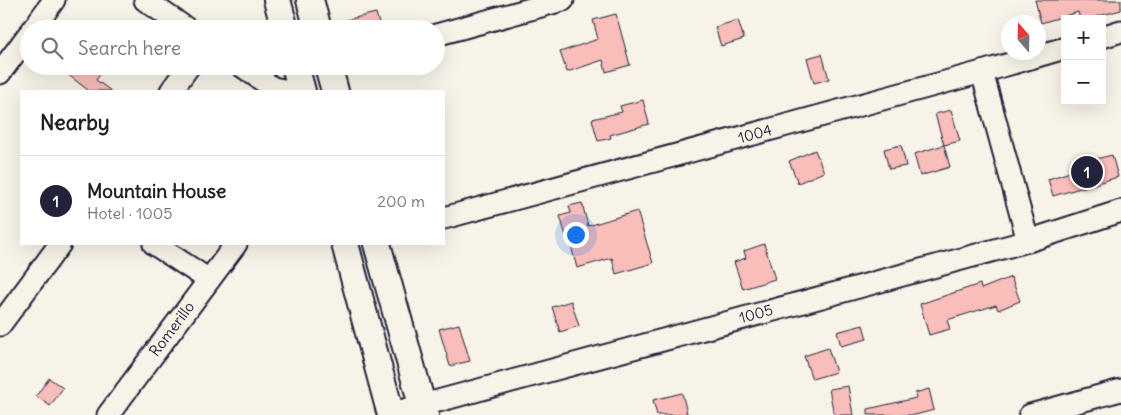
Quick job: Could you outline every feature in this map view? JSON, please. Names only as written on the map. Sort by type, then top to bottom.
[{"type":"street","points":[[40,20],[54,0]]},
{"type":"street","points":[[145,0],[174,20]]},
{"type":"street","points":[[277,0],[283,20]]},
{"type":"street","points":[[310,0],[316,20]]},
{"type":"street","points":[[445,33],[563,0]]},
{"type":"street","points":[[1106,36],[1121,31]]},
{"type":"street","points":[[0,72],[20,46]]},
{"type":"street","name":"1004","points":[[445,218],[1061,49]]},
{"type":"street","points":[[982,72],[1028,241]]},
{"type":"street","points":[[172,90],[183,75]]},
{"type":"street","points":[[255,75],[273,88],[301,78]]},
{"type":"street","points":[[331,75],[335,90]]},
{"type":"street","name":"1005","points":[[391,414],[423,410],[1028,241],[1121,211]]},
{"type":"street","points":[[0,325],[59,245]]},
{"type":"street","points":[[156,245],[209,280]]},
{"type":"street","name":"Romerillo","points":[[108,415],[235,245]]},
{"type":"street","points":[[345,245],[391,414]]},
{"type":"street","points":[[377,245],[423,410]]},
{"type":"street","points":[[1030,415],[1121,390]]},
{"type":"building","points":[[1035,0],[1121,0],[1121,10],[1103,15],[1079,15],[1078,12],[1061,15],[1061,17],[1046,22],[1046,15],[1039,15]]},
{"type":"building","points":[[376,13],[378,20],[346,20]]},
{"type":"building","points":[[616,14],[630,65],[606,72],[603,60],[567,72],[560,52],[598,39],[593,20]]},
{"type":"building","points":[[738,20],[744,39],[721,46],[715,27]]},
{"type":"building","points":[[822,54],[829,79],[814,83],[807,58]]},
{"type":"building","points":[[69,75],[100,75],[96,80],[110,90],[88,90]]},
{"type":"building","points":[[643,100],[649,124],[610,135],[611,138],[598,141],[592,119],[622,112],[620,106]]},
{"type":"building","points":[[951,110],[960,141],[944,145],[935,114]]},
{"type":"building","points":[[901,145],[906,166],[889,169],[884,149]]},
{"type":"building","points":[[944,145],[950,167],[920,176],[914,154]]},
{"type":"building","points":[[815,150],[824,172],[798,183],[789,161]]},
{"type":"building","points":[[1112,155],[1118,177],[1053,196],[1048,179],[1086,167],[1084,162]]},
{"type":"building","points":[[582,203],[588,226],[637,211],[653,263],[616,274],[612,258],[577,268],[568,235],[566,236],[560,216],[571,213],[569,206]]},
{"type":"building","points":[[764,244],[775,279],[743,289],[734,262],[746,258],[744,251]]},
{"type":"building","points":[[1011,277],[1020,301],[998,310],[996,305],[947,320],[950,329],[929,335],[920,304],[980,284],[981,289]]},
{"type":"building","points":[[571,301],[579,326],[560,332],[552,307]]},
{"type":"building","points":[[459,324],[470,361],[450,366],[439,329]]},
{"type":"building","points":[[863,325],[867,339],[841,346],[837,332]]},
{"type":"building","points":[[828,348],[836,372],[812,379],[804,356]]},
{"type":"building","points":[[49,378],[63,388],[50,406],[36,396]]},
{"type":"building","points":[[848,386],[853,415],[834,415],[829,389]]},
{"type":"building","points":[[929,389],[934,410],[915,415],[868,415],[868,409],[916,398],[915,393]]},
{"type":"building","points":[[682,393],[687,413],[657,415],[653,400]]},
{"type":"place","name":"Mountain House","points":[[1087,172]]}]
